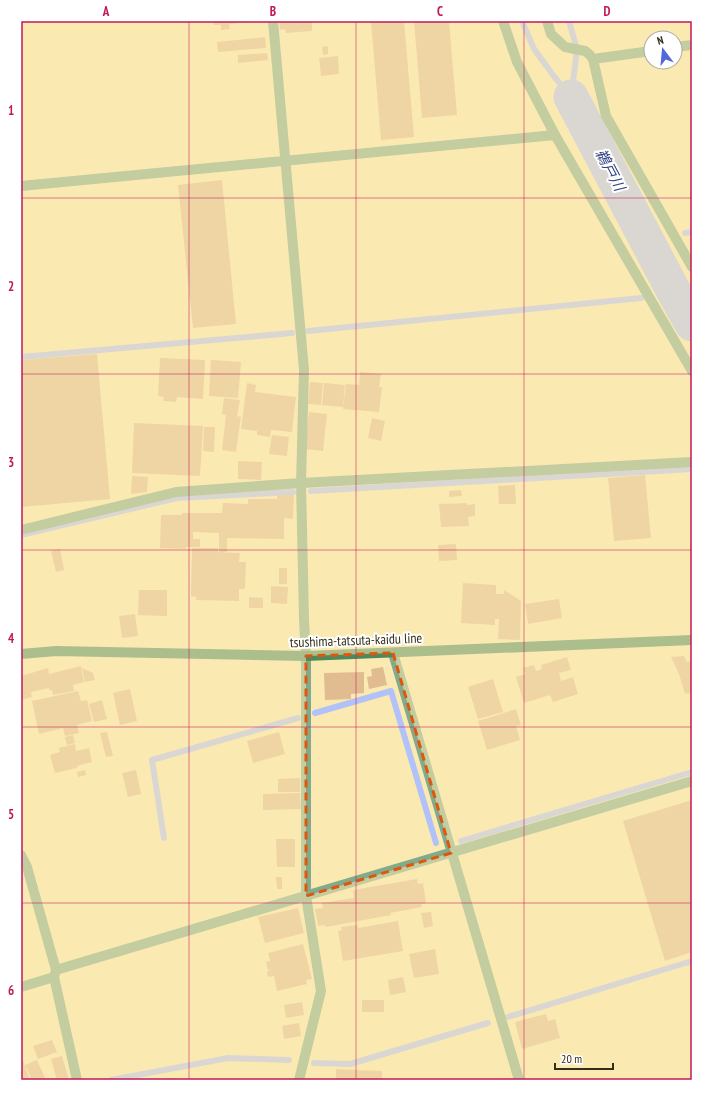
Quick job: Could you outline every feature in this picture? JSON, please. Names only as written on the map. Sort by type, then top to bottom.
[{"type":"main road","name":"tsushima-tatsuta-kaidu line","points":[[21,654],[56,651],[306,656],[692,640]]},
{"type":"street","points":[[273,21],[304,370],[301,483],[306,656],[306,896],[321,991],[299,1080]]},
{"type":"street","points":[[503,21],[517,62],[555,135],[692,371]]},
{"type":"street","points":[[547,21],[551,34],[566,47],[585,51],[593,59],[606,116],[692,267]]},
{"type":"street","points":[[593,59],[643,52]]},
{"type":"street","points":[[21,186],[555,135]]},
{"type":"street","points":[[21,530],[176,492],[301,483],[692,462]]},
{"type":"street","points":[[393,653],[519,1080]]},
{"type":"street","points":[[21,987],[55,974],[306,896],[692,781]]},
{"type":"street","points":[[21,855],[27,867],[55,974],[77,1080]]},
{"type":"highlighted area","points":[[393,653],[451,853],[306,896],[306,656]]},
{"type":"building","points":[[214,21],[250,22],[229,24],[230,29],[221,30],[221,25],[214,25]]},
{"type":"building","points":[[279,21],[312,21],[312,31],[286,33],[285,29],[280,30]]},
{"type":"building","points":[[371,21],[404,21],[414,137],[381,140]]},
{"type":"building","points":[[414,21],[449,21],[457,115],[422,118]]},
{"type":"building","points":[[265,37],[266,48],[218,52],[217,42]]},
{"type":"building","points":[[328,46],[328,54],[323,55],[322,47]]},
{"type":"building","points":[[267,53],[268,60],[238,63],[238,55]]},
{"type":"building","points":[[338,56],[339,74],[321,76],[319,58]]},
{"type":"building","points":[[222,180],[236,324],[193,328],[178,185]]},
{"type":"building","points":[[97,354],[110,499],[22,507],[21,360]]},
{"type":"building","points":[[160,358],[205,360],[203,399],[177,397],[176,402],[163,401],[164,397],[158,396]]},
{"type":"building","points":[[211,360],[241,362],[238,398],[209,396]]},
{"type":"building","points":[[360,372],[381,374],[379,387],[382,387],[379,412],[343,409],[346,384],[359,385]]},
{"type":"building","points":[[310,382],[323,383],[321,405],[308,404]]},
{"type":"building","points":[[247,383],[256,385],[255,392],[296,397],[292,432],[271,430],[270,437],[257,435],[257,431],[241,429]]},
{"type":"building","points":[[324,383],[345,385],[343,407],[322,405]]},
{"type":"building","points":[[224,398],[240,400],[237,416],[241,417],[236,452],[222,450],[226,415],[222,414]]},
{"type":"building","points":[[309,412],[327,414],[323,451],[305,449]]},
{"type":"building","points":[[372,418],[385,421],[381,441],[368,438]]},
{"type":"building","points":[[134,423],[203,426],[200,476],[132,473]]},
{"type":"building","points":[[204,427],[215,427],[214,452],[203,451]]},
{"type":"building","points":[[272,435],[289,437],[287,456],[269,454]]},
{"type":"building","points":[[238,461],[262,462],[261,480],[238,479]]},
{"type":"building","points":[[645,475],[651,538],[614,541],[608,478]]},
{"type":"building","points":[[132,476],[148,477],[147,492],[131,494]]},
{"type":"building","points":[[515,485],[516,504],[499,504],[498,486]]},
{"type":"building","points":[[461,490],[462,496],[449,497],[449,491]]},
{"type":"building","points":[[277,495],[294,495],[293,519],[284,518],[284,539],[227,538],[227,552],[219,552],[219,533],[193,532],[193,539],[200,539],[200,547],[186,547],[186,549],[160,548],[161,515],[182,515],[182,513],[222,513],[223,503],[248,504],[248,499],[277,499]]},
{"type":"building","points":[[467,503],[467,505],[475,504],[475,516],[468,517],[469,526],[441,527],[439,504]]},
{"type":"building","points":[[456,544],[457,560],[439,561],[438,545]]},
{"type":"building","points":[[192,548],[218,548],[218,552],[240,553],[239,562],[246,562],[245,589],[239,589],[239,601],[196,600],[196,597],[191,596]]},
{"type":"building","points":[[60,549],[64,570],[56,572],[51,551]]},
{"type":"building","points":[[279,568],[287,568],[287,584],[279,584]]},
{"type":"building","points":[[463,583],[496,585],[496,594],[504,594],[504,590],[521,601],[520,640],[498,639],[499,619],[495,619],[495,625],[461,623]]},
{"type":"building","points":[[271,586],[288,587],[287,604],[271,603]]},
{"type":"building","points":[[139,590],[167,590],[167,616],[138,615]]},
{"type":"building","points":[[249,597],[263,598],[263,608],[249,608]]},
{"type":"building","points":[[559,599],[562,618],[528,624],[525,604]]},
{"type":"building","points":[[135,614],[138,636],[122,638],[119,616]]},
{"type":"building","points":[[684,656],[687,662],[692,661],[692,692],[685,694],[679,674],[671,657]]},
{"type":"building","points":[[567,657],[571,670],[559,673],[561,681],[573,677],[578,694],[553,702],[550,695],[524,703],[516,677],[525,674],[523,668],[534,665],[536,671],[542,669],[541,665]]},
{"type":"building","points":[[81,666],[84,682],[73,685],[74,691],[53,695],[52,690],[49,690],[49,688],[31,692],[32,697],[21,700],[21,676],[48,668],[49,674]]},
{"type":"building","points":[[383,667],[387,685],[369,689],[367,677],[372,676],[371,669]]},
{"type":"building","points":[[82,668],[93,673],[95,680],[85,682]]},
{"type":"building","points":[[364,672],[364,693],[351,694],[351,699],[325,700],[324,673]]},
{"type":"building","points":[[493,679],[503,712],[478,719],[468,687]]},
{"type":"building","points":[[130,689],[137,721],[120,725],[113,693]]},
{"type":"building","points":[[78,691],[81,701],[87,700],[92,721],[77,725],[79,733],[65,736],[63,728],[39,734],[32,701]]},
{"type":"building","points":[[102,700],[107,719],[94,722],[89,704]]},
{"type":"building","points":[[516,709],[521,725],[516,726],[520,740],[487,750],[478,721]]},
{"type":"building","points":[[107,732],[113,756],[106,757],[100,733]]},
{"type":"building","points":[[279,732],[285,754],[253,763],[247,741]]},
{"type":"building","points":[[73,735],[75,743],[67,745],[65,737]]},
{"type":"building","points":[[75,744],[76,751],[89,748],[92,762],[77,766],[77,768],[55,773],[50,755],[60,752],[59,748]]},
{"type":"building","points":[[85,770],[86,775],[78,777],[77,772]]},
{"type":"building","points":[[136,770],[141,794],[128,797],[122,773]]},
{"type":"building","points":[[300,778],[300,792],[278,792],[278,779]]},
{"type":"building","points":[[300,793],[301,809],[263,810],[263,794]]},
{"type":"building","points":[[692,800],[692,952],[665,961],[623,821]]},
{"type":"building","points":[[276,839],[295,839],[295,867],[277,867]]},
{"type":"building","points":[[276,877],[282,877],[282,889],[277,889]]},
{"type":"building","points":[[417,879],[418,884],[423,883],[426,903],[421,904],[422,907],[390,913],[391,915],[326,927],[325,925],[318,926],[315,909],[323,908],[322,903],[354,898],[353,890]]},
{"type":"building","points":[[298,908],[304,933],[265,943],[258,917]]},
{"type":"building","points":[[431,912],[433,926],[424,928],[421,913]]},
{"type":"building","points":[[398,921],[403,951],[343,961],[338,931],[342,930],[341,927],[357,925],[358,928]]},
{"type":"building","points":[[303,944],[312,979],[306,980],[307,984],[277,991],[274,976],[268,977],[267,971],[272,970],[268,970],[266,962],[270,961],[268,953]]},
{"type":"building","points":[[435,949],[439,974],[414,978],[409,954]]},
{"type":"building","points":[[403,977],[406,992],[390,995],[388,980]]},
{"type":"building","points":[[362,1000],[384,1000],[384,1012],[362,1012]]},
{"type":"building","points":[[302,1002],[304,1015],[286,1018],[284,1005]]},
{"type":"building","points":[[546,1014],[548,1021],[555,1019],[560,1038],[522,1049],[515,1022]]},
{"type":"building","points":[[299,1023],[301,1036],[284,1039],[282,1026]]},
{"type":"building","points":[[52,1040],[57,1052],[38,1059],[33,1046]]},
{"type":"building","points":[[21,1055],[30,1080],[21,1080]]},
{"type":"building","points":[[62,1056],[69,1080],[57,1080],[51,1059]]},
{"type":"building","points":[[37,1060],[46,1080],[32,1080],[25,1065]]},
{"type":"building","points":[[336,1069],[382,1071],[382,1080],[336,1080]]},
{"type":"waterway","name":"鵜戸川","points":[[522,21],[534,49],[571,97]]},
{"type":"waterway","points":[[569,21],[577,50],[571,97]]},
{"type":"waterway","name":"鵜戸川","points":[[571,97],[692,324]]},
{"type":"waterway","points":[[685,233],[692,232]]},
{"type":"waterway","name":"鵜戸川","points":[[666,293],[673,290]]},
{"type":"waterway","points":[[308,331],[641,298]]},
{"type":"waterway","points":[[21,357],[292,333]]},
{"type":"waterway","points":[[311,491],[692,469]]},
{"type":"waterway","points":[[21,535],[177,498],[293,492]]},
{"type":"waterway","points":[[315,713],[391,691],[436,843]]},
{"type":"waterway","points":[[164,838],[152,760],[298,718]]},
{"type":"waterway","points":[[461,841],[692,772]]},
{"type":"waterway","points":[[508,1017],[692,961]]},
{"type":"waterway","points":[[314,1063],[350,1064],[488,1023]]},
{"type":"waterway","points":[[111,1080],[228,1058],[289,1060]]}]
